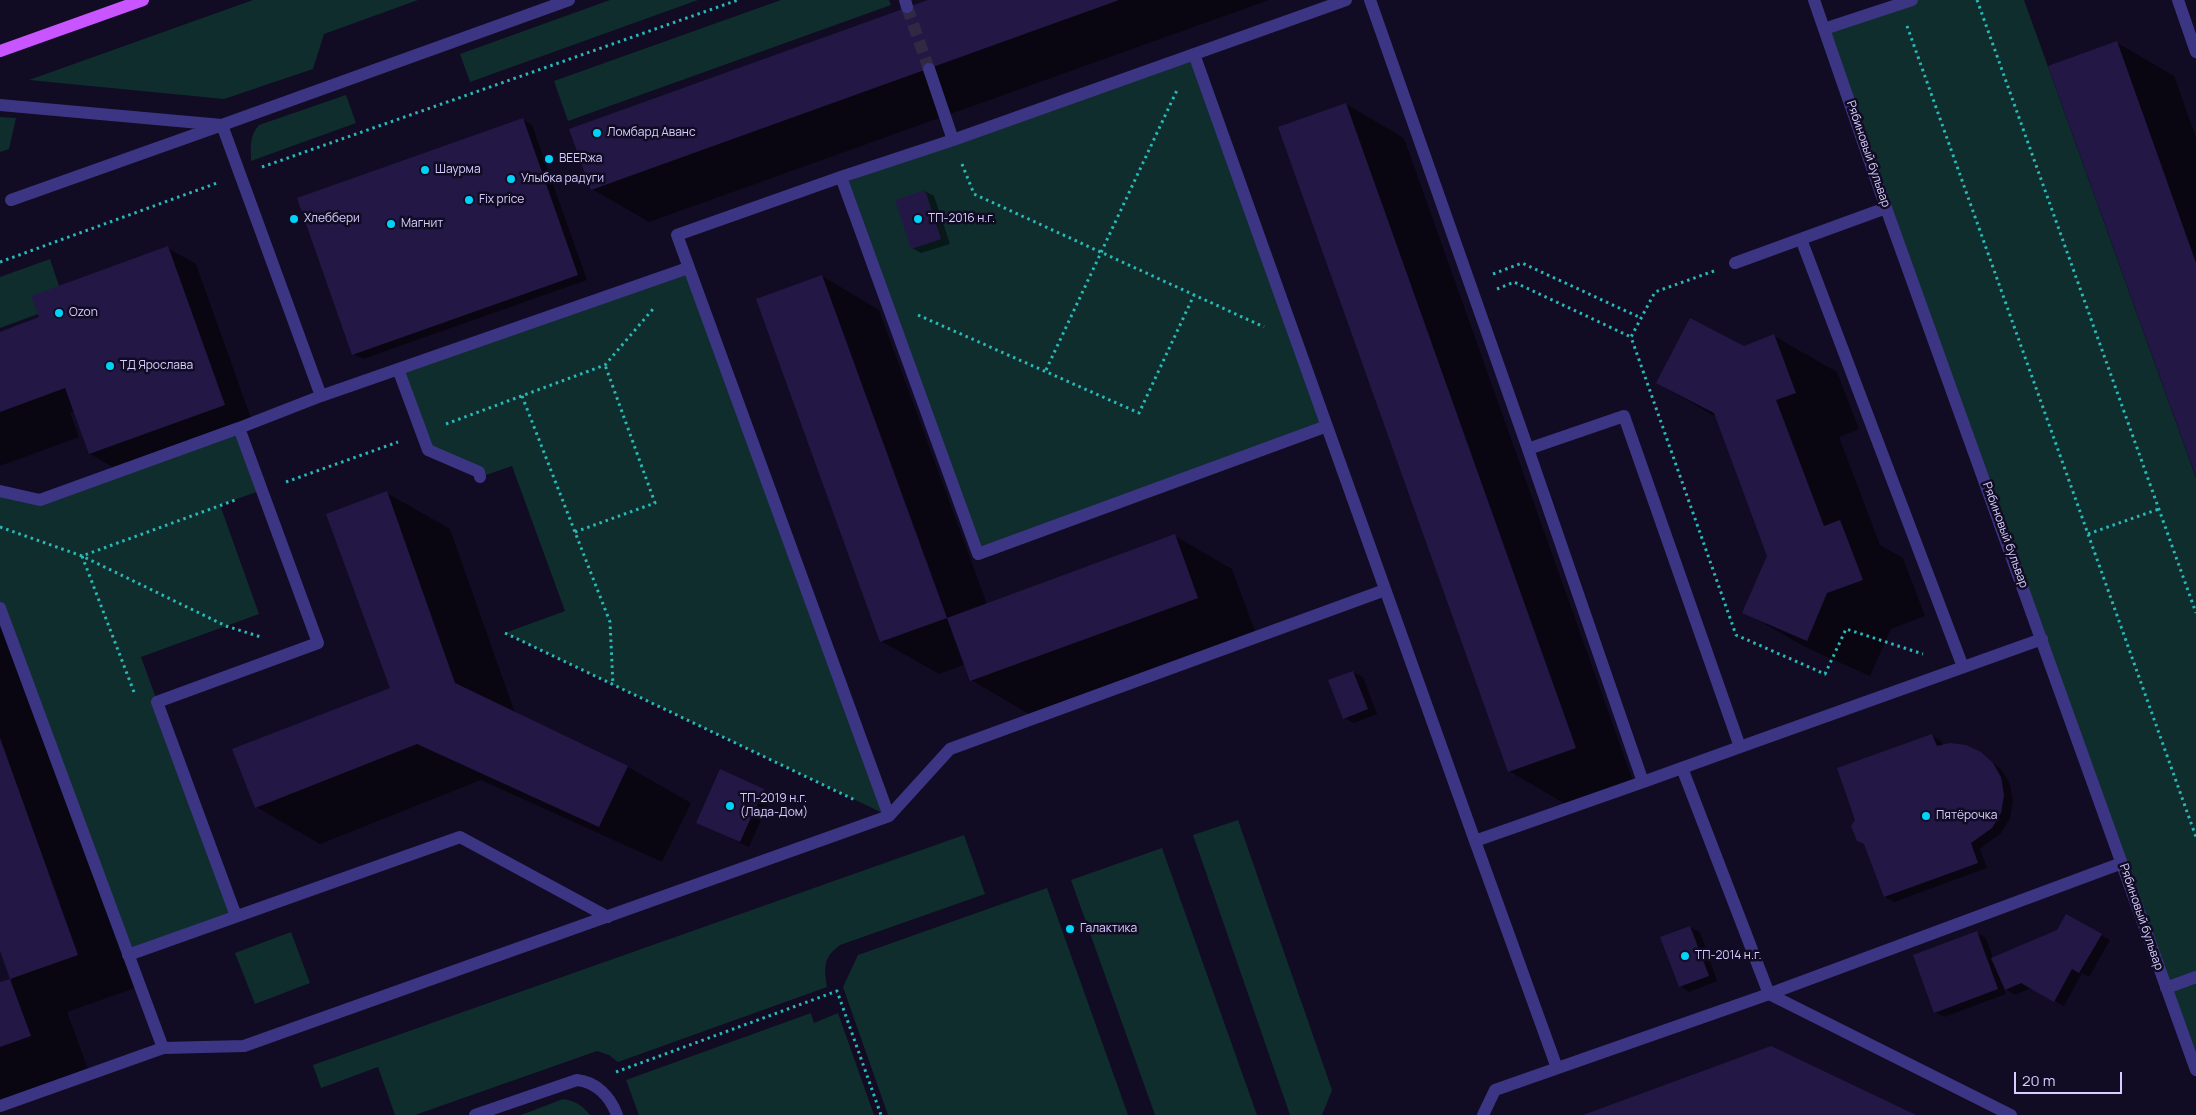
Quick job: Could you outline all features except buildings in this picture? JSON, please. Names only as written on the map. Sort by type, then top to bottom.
[{"type":"main road","points":[[0,51],[143,0]]},
{"type":"street","points":[[11,200],[222,126],[569,0]]},
{"type":"street","points":[[890,816],[677,235],[953,140],[1346,0]]},
{"type":"street","points":[[1370,0],[1643,782]]},
{"type":"street","name":"Рябиновый бульвар","points":[[1814,0],[1886,208],[2196,1070]]},
{"type":"street","points":[[1824,29],[1912,0]]},
{"type":"street","points":[[2178,0],[2196,52]]},
{"type":"street","points":[[1194,54],[1557,1068]]},
{"type":"street","points":[[928,68],[953,140]]},
{"type":"street","points":[[0,105],[222,126]]},
{"type":"street","points":[[222,126],[321,396]]},
{"type":"street","points":[[841,177],[978,554],[1327,426]]},
{"type":"street","points":[[1736,263],[1886,208]]},
{"type":"street","points":[[1801,239],[1963,667]]},
{"type":"street","points":[[0,492],[40,500],[239,428],[321,396],[688,268]]},
{"type":"street","points":[[398,370],[428,450],[478,472],[480,477]]},
{"type":"street","points":[[1528,449],[1624,416],[1740,748]]},
{"type":"street","points":[[236,916],[157,702],[318,643],[239,428]]},
{"type":"street","points":[[0,1106],[162,1048],[244,1046],[890,816],[950,750],[1385,590]]},
{"type":"street","points":[[0,608],[162,1048]]},
{"type":"street","points":[[1475,841],[2042,639]]},
{"type":"street","points":[[1682,768],[1769,994],[2011,1115]]},
{"type":"street","points":[[128,955],[460,837],[608,917]]},
{"type":"street","points":[[1483,1115],[1495,1090],[1769,994],[2122,863]]},
{"type":"street","points":[[2166,988],[2196,977]]},
{"type":"street","points":[[475,1115],[577,1080],[590,1082],[604,1093],[617,1115]]},
{"type":"path","points":[[0,262],[736,0]]},
{"type":"path","points":[[1977,0],[2196,613]]},
{"type":"path","points":[[1899,4],[2196,837]]},
{"type":"path","points":[[1046,370],[1194,54]]},
{"type":"path","points":[[953,140],[974,194],[1296,342]]},
{"type":"path","points":[[1469,282],[1522,263],[1641,318]]},
{"type":"path","points":[[1631,338],[1655,292],[1736,263]]},
{"type":"path","points":[[1474,297],[1514,282],[1631,338],[1736,635],[1825,674],[1846,629],[1963,667]]},
{"type":"path","points":[[885,300],[1139,413],[1194,295]]},
{"type":"path","points":[[82,556],[422,433],[605,364],[656,305]]},
{"type":"path","points":[[575,532],[655,503],[605,364]]},
{"type":"path","points":[[522,396],[610,622],[613,685]]},
{"type":"path","points":[[2088,534],[2159,509]]},
{"type":"path","points":[[0,527],[82,556],[226,626],[302,649]]},
{"type":"path","points":[[82,556],[134,693]]},
{"type":"path","points":[[505,633],[890,816]]},
{"type":"path","points":[[590,1082],[837,991],[881,1115]]},
{"type":"green space","points":[[253,0],[418,0],[324,34],[313,69],[224,99],[29,80]]},
{"type":"green space","points":[[610,0],[698,0],[470,82],[460,54]]},
{"type":"green space","points":[[781,0],[889,0],[891,5],[568,121],[554,81]]},
{"type":"green space","points":[[1912,0],[2024,0],[2196,478],[2196,1070],[1824,29]]},
{"type":"green space","points":[[1191,58],[1324,425],[979,550],[846,182]]},
{"type":"green space","points":[[346,95],[356,123],[251,161],[252,138],[259,125]]},
{"type":"green space","points":[[0,117],[16,118],[9,149],[0,152]]},
{"type":"green space","points":[[50,259],[65,304],[0,328],[0,277]]},
{"type":"green space","points":[[688,268],[889,816],[505,633],[565,611],[512,466],[480,477],[428,450],[398,370]]},
{"type":"green space","points":[[239,428],[262,490],[220,505],[259,614],[141,657],[236,916],[128,955],[0,608],[0,491],[40,500]]},
{"type":"green space","points":[[1238,820],[1332,1090],[1322,1115],[1290,1115],[1193,835]]},
{"type":"green space","points":[[964,835],[985,894],[840,945],[830,954],[826,963],[827,987],[618,1062],[609,1055],[597,1051],[415,1115],[395,1115],[378,1067],[321,1088],[313,1065]]},
{"type":"green space","points":[[1162,848],[1257,1115],[1155,1115],[1071,880]]},
{"type":"green space","points":[[1047,888],[1128,1115],[888,1115],[843,987],[858,955]]},
{"type":"green space","points":[[291,932],[310,983],[255,1004],[235,953]]},
{"type":"green space","points":[[811,1013],[814,1023],[838,1013],[874,1115],[639,1115],[626,1080]]},
{"type":"green space","points":[[563,1099],[578,1104],[590,1115],[521,1115]]},
{"type":"tunnel","points":[[907,7],[929,69]]},
{"type":"place","name":"Ломбард Аванс","points":[[597,133]]},
{"type":"place","name":"BEERжа","points":[[549,159]]},
{"type":"place","name":"Шаурма","points":[[425,170]]},
{"type":"place","name":"Улыбка радуги","points":[[511,179]]},
{"type":"place","name":"Fix price","points":[[469,200]]},
{"type":"place","name":"Хлеббери","points":[[294,219]]},
{"type":"place","name":"ТП-2016 н.г.","points":[[918,219]]},
{"type":"place","name":"Магнит","points":[[391,224]]},
{"type":"place","name":"Ozon","points":[[59,313]]},
{"type":"place","name":"ТД Ярослава","points":[[110,366]]},
{"type":"place","name":"ТП-2019 н.г. (Лада-Дом)","points":[[730,806]]},
{"type":"place","name":"Пятёрочка","points":[[1926,816]]},
{"type":"place","name":"Галактика","points":[[1070,929]]},
{"type":"place","name":"ТП-2014 н.г.","points":[[1685,956]]}]
